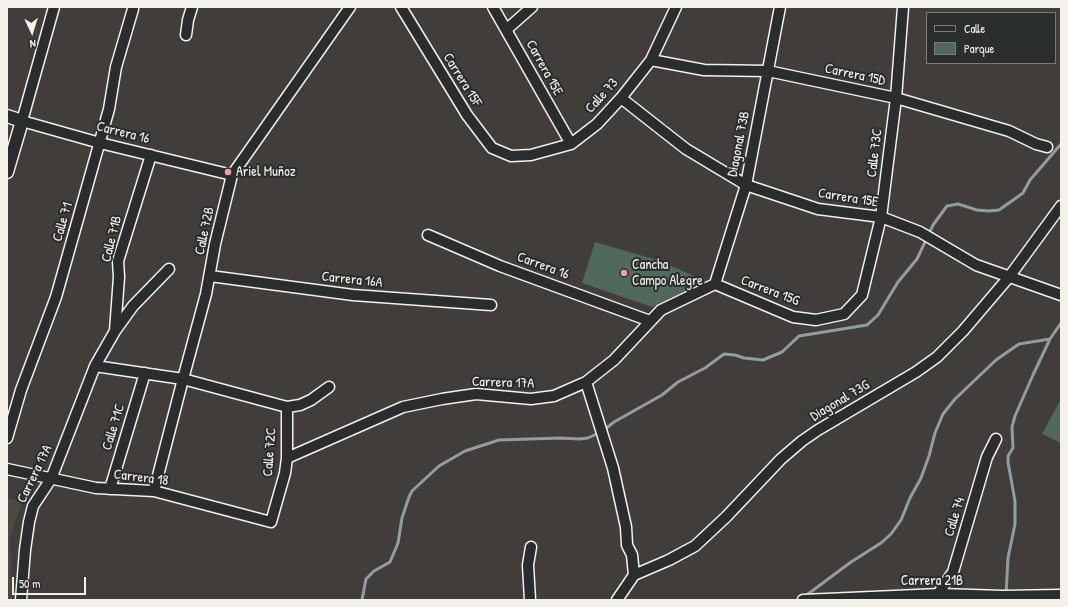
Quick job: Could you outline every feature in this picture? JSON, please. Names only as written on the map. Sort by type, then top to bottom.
[{"type":"street","points":[[7,172],[54,7]]},
{"type":"street","points":[[186,35],[192,7]]},
{"type":"street","name":"Calle 72B","points":[[154,491],[210,276],[215,244],[232,175],[350,7]]},
{"type":"street","name":"Carrera 15F","points":[[401,7],[467,115],[492,148],[511,156]]},
{"type":"street","name":"Carrera 15E","points":[[494,7],[570,144]]},
{"type":"street","points":[[506,30],[532,7]]},
{"type":"street","name":"Calle 73","points":[[511,156],[531,154],[570,144],[597,124],[621,98],[651,60],[676,7]]},
{"type":"street","name":"Diagonal 73B","points":[[715,284],[746,184],[780,7]]},
{"type":"street","name":"Calle 73C","points":[[816,320],[844,314],[862,294],[881,217],[896,98],[903,7]]},
{"type":"street","name":"Calle 71","points":[[7,438],[21,390],[56,297],[109,109],[116,67],[134,9]]},
{"type":"street","name":"Carrera 15D","points":[[651,60],[704,70],[768,71],[896,98],[1009,131],[1036,144],[1047,147]]},
{"type":"street","name":"Carrera 15E","points":[[621,98],[686,149],[746,184],[818,209],[881,217],[922,233],[976,265],[1009,278],[1061,295]]},
{"type":"street","name":"Carrera 16","points":[[7,116],[100,143],[232,175]]},
{"type":"street","name":"Calle 71B","points":[[115,331],[118,261],[151,155]]},
{"type":"street","name":"Diagonal 73G","points":[[634,575],[669,560],[695,546],[726,517],[781,459],[802,441],[916,372],[937,357],[963,331],[1009,278],[1061,206]]},
{"type":"street","name":"Carrera 16","points":[[428,235],[500,266],[650,320]]},
{"type":"street","name":"Carrera 17A","points":[[21,600],[25,550],[33,506],[51,479],[95,366],[115,331],[133,306],[169,269]]},
{"type":"street","name":"Carrera 16A","points":[[210,276],[353,295],[491,306]]},
{"type":"street","name":"Carrera 17A","points":[[287,458],[403,407],[476,394],[531,399],[554,396],[586,382],[614,360],[661,310],[715,284]]},
{"type":"street","name":"Carrera 15G","points":[[715,284],[793,317],[816,320]]},
{"type":"street","points":[[95,366],[182,379],[286,407],[300,405],[311,400],[330,387]]},
{"type":"street","name":"Calle 71C","points":[[110,488],[145,373]]},
{"type":"street","points":[[586,382],[613,468],[626,527],[626,545],[632,555],[634,575],[617,600]]},
{"type":"street","name":"Calle 72C","points":[[271,522],[285,474],[287,458],[286,407]]},
{"type":"street","name":"Calle 74","points":[[937,597],[953,572],[987,457],[996,439]]},
{"type":"street","name":"Carrera 18","points":[[7,469],[96,488],[154,491],[271,522]]},
{"type":"street","points":[[530,600],[528,565],[531,548]]},
{"type":"street","points":[[1058,600],[1061,595]]},
{"type":"street","name":"Carrera 21B","points":[[803,600],[1061,595]]},
{"type":"shaded area","points":[[7,498],[22,502],[10,537],[12,600],[7,600]]},
{"type":"green space","name":"Cancha Campo Alegre","points":[[595,242],[657,260],[704,280],[702,283],[652,307],[582,283]]},
{"type":"green space","points":[[1061,399],[1061,443],[1042,434]]},
{"type":"waterway","points":[[604,430],[614,422],[662,395],[678,382],[705,368],[724,354],[763,360],[782,352],[799,336],[867,325],[878,315],[898,282],[917,259],[933,225],[947,206],[958,204],[977,210],[999,210],[1023,193],[1030,180],[1061,144]]},
{"type":"waterway","points":[[1006,595],[1008,558],[1015,524],[1015,501],[1008,462],[1008,456],[1013,448],[1012,427],[1015,416],[1033,375],[1050,339],[1061,323]]},
{"type":"waterway","points":[[804,597],[851,562],[881,543],[891,534],[901,520],[910,498],[921,478],[935,433],[943,414],[955,399],[996,360],[1019,344],[1050,339]]},
{"type":"waterway","points":[[362,600],[366,579],[374,571],[390,562],[398,543],[402,518],[412,491],[439,466],[465,451],[499,440],[560,438],[579,439],[588,438],[599,433]]},
{"type":"place","name":"Ariel Muñoz","points":[[228,172]]},
{"type":"place","name":"Cancha Campo Alegre","points":[[624,273]]}]
